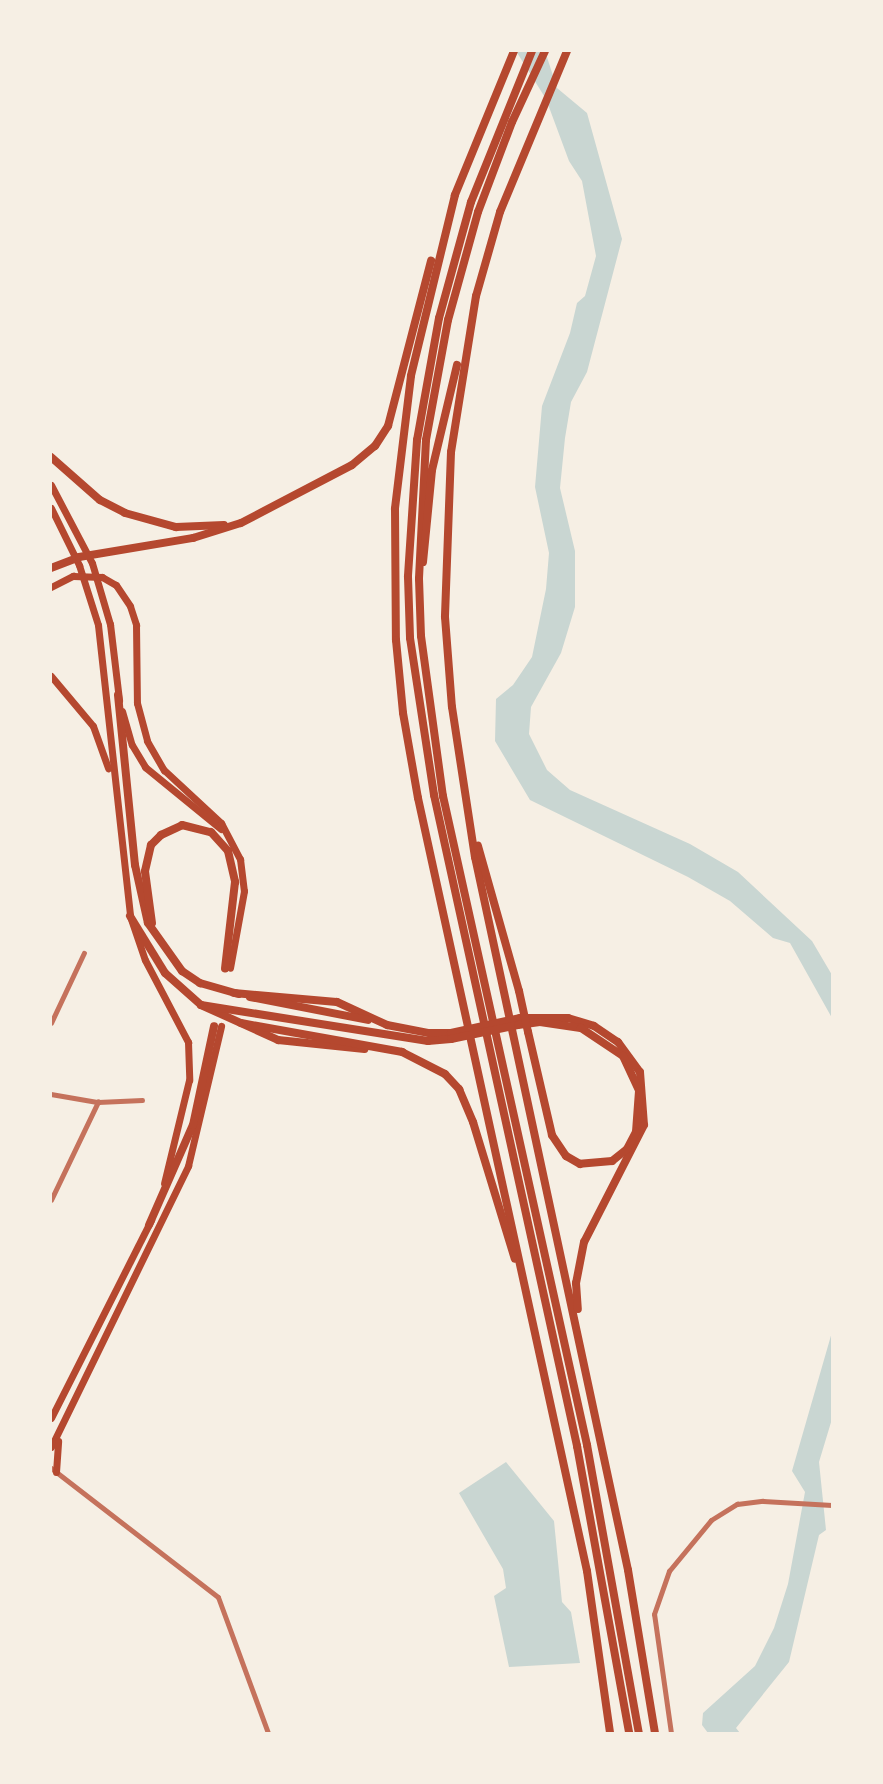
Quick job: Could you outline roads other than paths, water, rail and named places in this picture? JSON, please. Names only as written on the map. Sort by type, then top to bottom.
[{"type":"highway","points":[[51,568],[79,557],[193,538],[241,523],[352,465],[375,446],[388,425],[433,253],[492,97],[514,51]]},
{"type":"highway","points":[[533,51],[505,113],[453,262],[417,440],[408,577],[410,638],[434,795],[580,1458],[629,1733]]},
{"type":"highway","points":[[545,51],[512,122],[478,212],[447,320],[426,440],[419,579],[426,693],[443,796],[587,1444],[639,1733]]},
{"type":"highway","points":[[419,579],[437,447],[476,296],[527,141],[567,51]]},
{"type":"highway","points":[[444,228],[411,376],[401,440],[395,509],[396,640],[403,713],[418,799],[531,1308],[595,1617],[612,1733]]},
{"type":"highway","points":[[476,296],[460,378],[445,537],[452,707],[503,999],[628,1570],[655,1733]]},
{"type":"highway","points":[[51,457],[100,500],[150,522],[191,528],[241,523]]},
{"type":"highway","points":[[51,485],[80,536],[101,589],[110,624],[135,864],[143,909],[154,936],[182,971],[200,983],[234,993],[378,1021],[408,1030],[451,1036]]},
{"type":"highway","points":[[51,508],[67,537],[88,591],[104,669],[114,798],[130,916],[145,960],[182,1025],[190,1058],[179,1130],[149,1225]]},
{"type":"highway","points":[[51,587],[73,576],[90,574],[110,580],[122,592],[136,625],[137,703],[147,741],[164,770],[204,804],[230,836],[242,866],[244,891],[228,968]]},
{"type":"highway","points":[[51,676],[93,726],[104,749],[114,798]]},
{"type":"highway","points":[[118,695],[132,745],[145,767],[230,836]]},
{"type":"highway","points":[[466,799],[557,1145],[580,1164],[604,1165],[627,1149],[639,1133]]},
{"type":"highway","points":[[154,936],[145,872],[151,845],[161,835],[182,825],[211,832],[228,851],[235,883],[228,968]]},
{"type":"highway","points":[[130,916],[164,973],[201,1004],[241,1023],[388,1050],[436,1066],[459,1089],[531,1308]]},
{"type":"highway","points":[[234,993],[337,1002],[378,1021]]},
{"type":"highway","points":[[201,1004],[404,1039],[451,1036],[544,1016],[594,1026],[618,1042],[640,1072],[645,1101],[639,1133],[591,1226],[579,1260],[576,1291],[584,1361]]},
{"type":"highway","points":[[51,1418],[149,1225],[193,1125],[218,1026]]},
{"type":"highway","points":[[51,1447],[188,1166],[218,1026]]},
{"type":"highway","points":[[53,1470],[59,1435]]},
{"type":"street","points":[[51,1023],[84,953]]},
{"type":"street","points":[[51,1094],[98,1102],[142,1100]]},
{"type":"street","points":[[51,1200],[98,1102]]},
{"type":"street","points":[[53,1470],[218,1597],[268,1733]]},
{"type":"street","points":[[671,1733],[654,1614],[663,1582],[695,1537],[720,1513],[749,1502],[832,1505]]}]
